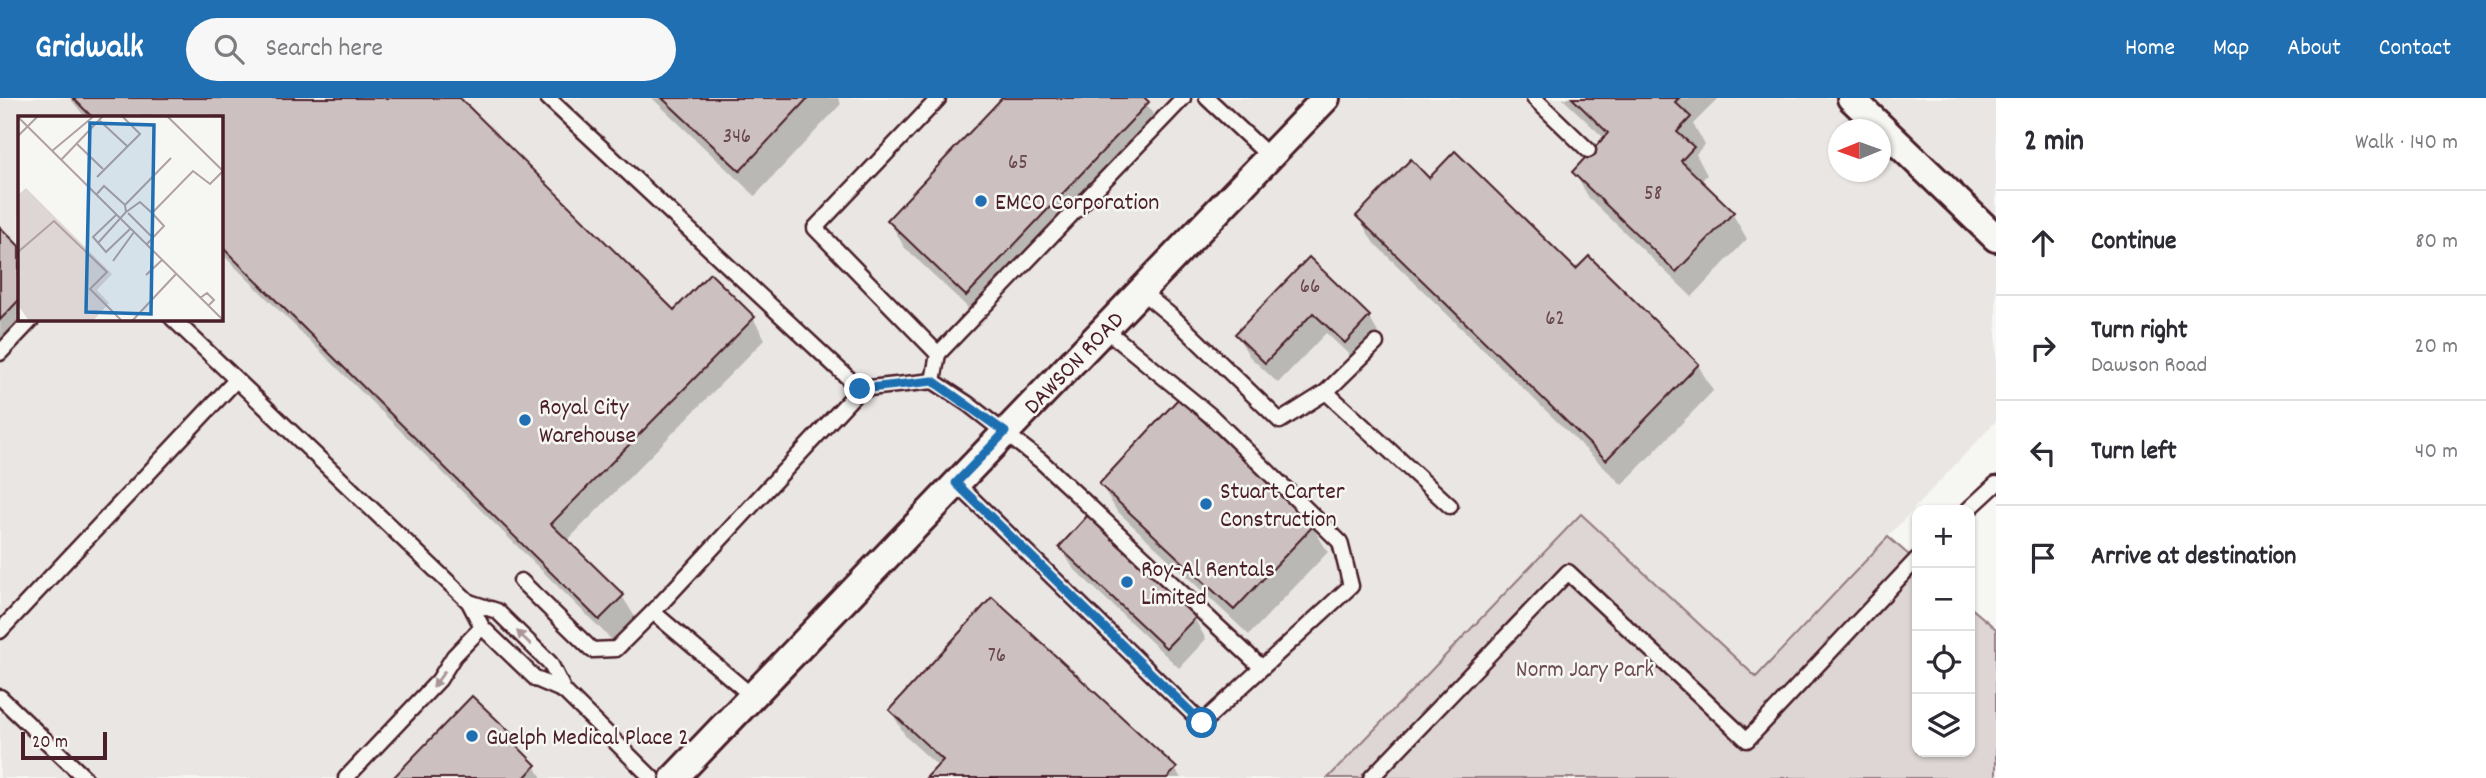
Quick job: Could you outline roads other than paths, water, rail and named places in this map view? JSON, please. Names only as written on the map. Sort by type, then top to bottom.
[{"type":"street","name":"DAWSON ROAD","points":[[674,778],[1326,98]]},
{"type":"street","points":[[1851,98],[1996,238]]},
{"type":"lane","points":[[548,98],[860,389]]},
{"type":"lane","points":[[938,98],[816,228],[938,354]]},
{"type":"lane","points":[[933,381],[938,354],[1183,98]]},
{"type":"lane","points":[[1207,98],[1270,157]]},
{"type":"lane","points":[[1534,98],[1588,150]]},
{"type":"lane","points":[[1141,291],[1176,320],[1280,421],[1326,392],[1376,344]]},
{"type":"lane","points":[[0,353],[31,320]]},
{"type":"lane","points":[[174,320],[469,602],[482,626],[536,680],[564,691]]},
{"type":"lane","points":[[956,483],[1202,723],[1351,586],[1340,542],[1211,416],[1105,329]]},
{"type":"lane","points":[[0,631],[236,380]]},
{"type":"lane","points":[[521,581],[592,650],[616,649],[860,389],[933,381],[1041,461],[1261,667]]},
{"type":"lane","points":[[1326,392],[1450,506]]},
{"type":"lane","points":[[1973,505],[1996,484]]},
{"type":"lane","points":[[1371,778],[1568,572],[1747,740],[1912,564]]},
{"type":"lane","points":[[469,602],[497,611],[550,663],[564,691],[652,778]]},
{"type":"lane","points":[[653,612],[752,696]]},
{"type":"lane","points":[[346,778],[439,680],[454,656],[482,626]]},
{"type":"lane","points":[[0,697],[85,778]]},
{"type":"place","name":"EMCO Corporation","points":[[981,201]]},
{"type":"place","name":"Royal City Warehouse","points":[[525,420]]},
{"type":"place","name":"Stuart Carter Construction","points":[[1206,504]]},
{"type":"place","name":"Roy-Al Rentals Limited","points":[[1127,582]]},
{"type":"place","name":"Guelph Medical Place 2","points":[[472,736]]},
{"type":"park label","name":"Norm Jary Park","points":[[1585,668]]}]
